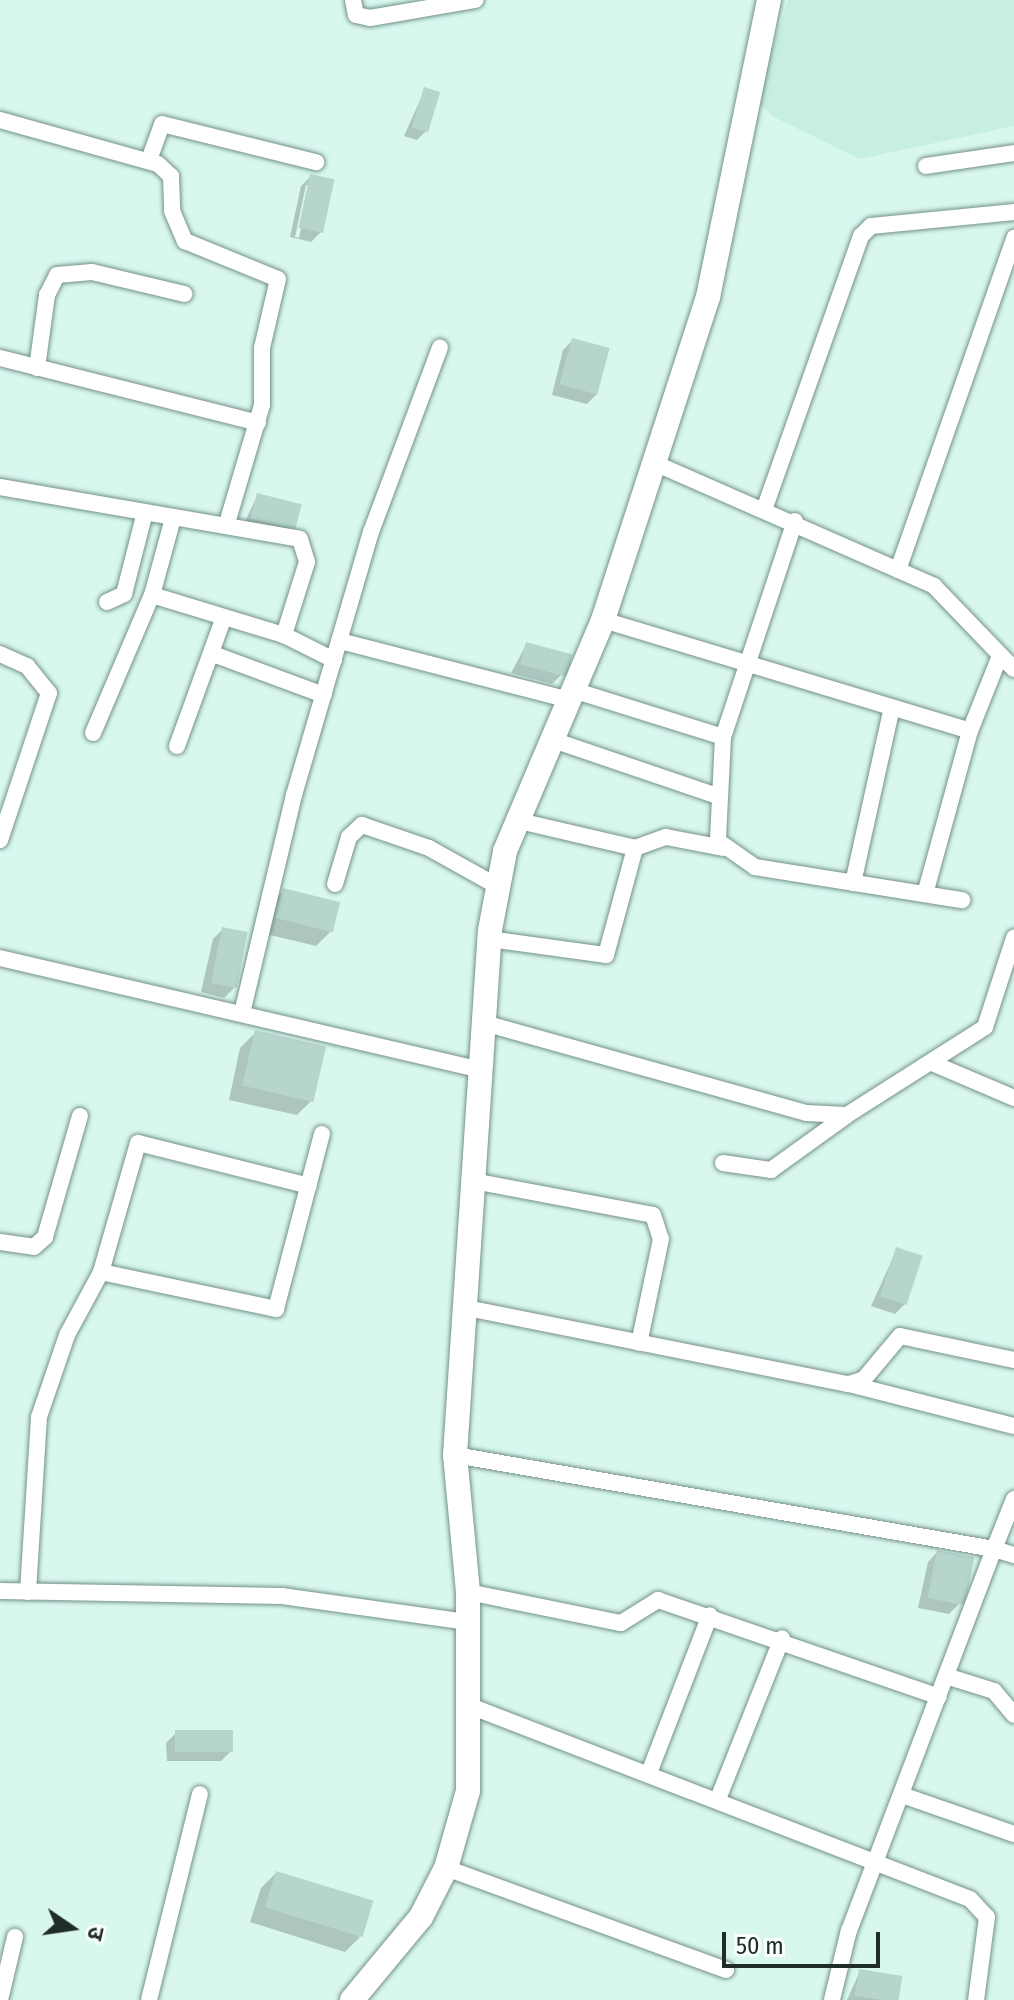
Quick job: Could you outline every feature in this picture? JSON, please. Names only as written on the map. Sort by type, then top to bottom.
[{"type":"street","points":[[353,0],[356,15],[370,18],[475,0]]},
{"type":"street","points":[[352,2000],[421,1917],[446,1868],[468,1791],[468,1592],[455,1455],[489,939],[499,887],[515,820],[603,620],[708,297],[769,0]]},
{"type":"street","points":[[0,120],[149,160],[171,176],[172,211],[185,241],[278,279],[262,348],[258,423],[227,523]]},
{"type":"street","points":[[149,160],[162,124],[316,162]]},
{"type":"street","points":[[926,166],[1014,153]]},
{"type":"street","points":[[765,507],[861,236],[871,226],[1012,209]]},
{"type":"street","points":[[898,570],[1014,238]]},
{"type":"street","points":[[37,368],[47,295],[57,275],[92,272],[184,294]]},
{"type":"street","points":[[243,1009],[324,695],[371,532],[440,347]]},
{"type":"street","points":[[0,358],[258,423]]},
{"type":"street","points":[[652,462],[765,507],[898,570],[961,607],[999,658],[1014,669]]},
{"type":"street","points":[[1,492],[144,516],[227,523],[306,545],[284,635]]},
{"type":"street","points":[[107,602],[124,594],[144,516]]},
{"type":"street","points":[[93,733],[152,595],[173,518]]},
{"type":"street","points":[[723,848],[713,825],[723,737],[742,662],[795,521]]},
{"type":"street","points":[[152,595],[284,635],[334,660]]},
{"type":"street","points":[[177,746],[224,617]]},
{"type":"street","points":[[603,620],[970,731]]},
{"type":"street","points":[[340,641],[571,695],[723,737]]},
{"type":"street","points":[[0,654],[27,666],[49,693],[0,840]]},
{"type":"street","points":[[213,654],[324,695]]},
{"type":"street","points":[[925,894],[970,731],[999,658]]},
{"type":"street","points":[[853,883],[892,707]]},
{"type":"street","points":[[550,739],[717,796]]},
{"type":"street","points":[[515,820],[635,848],[666,837],[723,848],[755,867],[962,900]]},
{"type":"street","points":[[335,884],[349,837],[362,825],[429,848],[499,887]]},
{"type":"street","points":[[489,939],[606,955],[635,848]]},
{"type":"street","points":[[723,1163],[771,1170],[847,1115],[985,1027],[1014,938]]},
{"type":"street","points":[[0,958],[243,1009],[481,1070]]},
{"type":"street","points":[[484,1023],[807,1113],[847,1115]]},
{"type":"street","points":[[932,1063],[1014,1098]]},
{"type":"street","points":[[0,1242],[34,1247],[45,1237],[80,1116]]},
{"type":"street","points":[[101,1272],[276,1309],[322,1134]]},
{"type":"street","points":[[28,1592],[39,1417],[67,1335],[101,1272],[138,1143],[309,1186]]},
{"type":"street","points":[[473,1181],[653,1215],[661,1239],[639,1343]]},
{"type":"street","points":[[467,1308],[849,1384],[1014,1426]]},
{"type":"street","points":[[849,1384],[864,1379],[900,1336],[1014,1360]]},
{"type":"street","points":[[455,1455],[1014,1555]]},
{"type":"street","points":[[832,2000],[877,1860],[1014,1499]]},
{"type":"street","points":[[0,1591],[282,1596],[468,1622]]},
{"type":"street","points":[[468,1592],[621,1623],[651,1599],[782,1638],[939,1697]]},
{"type":"street","points":[[649,1773],[710,1615]]},
{"type":"street","points":[[718,1799],[782,1638]]},
{"type":"street","points":[[946,1676],[994,1691],[1014,1715]]},
{"type":"street","points":[[470,1706],[877,1860],[981,1907],[987,1917],[976,2000]]},
{"type":"street","points":[[149,2000],[200,1794]]},
{"type":"street","points":[[902,1795],[1014,1834]]},
{"type":"street","points":[[446,1868],[726,1970]]},
{"type":"street","points":[[0,2000],[15,1937]]},
{"type":"shaded area","points":[[788,0],[1014,0],[1014,126],[860,159],[772,116],[756,100]]},
{"type":"building","points":[[424,87],[440,92],[428,132],[412,127]]},
{"type":"building","points":[[310,174],[334,179],[323,233],[299,228]]},
{"type":"building","points":[[572,338],[610,348],[597,394],[560,384]]},
{"type":"building","points":[[257,493],[302,504],[295,529],[251,518]]},
{"type":"building","points":[[526,642],[572,654],[566,677],[520,664]]},
{"type":"building","points":[[283,888],[340,902],[333,932],[276,918]]},
{"type":"building","points":[[222,927],[248,932],[237,988],[211,983]]},
{"type":"building","points":[[255,1030],[326,1046],[313,1102],[242,1086]]},
{"type":"building","points":[[896,1247],[923,1256],[907,1305],[880,1296]]},
{"type":"building","points":[[937,1550],[974,1557],[965,1605],[928,1598]]},
{"type":"building","points":[[175,1730],[233,1730],[233,1752],[175,1752]]},
{"type":"building","points":[[276,1871],[374,1901],[362,1937],[265,1907]]},
{"type":"building","points":[[859,1969],[902,1976],[899,2000],[855,1996]]}]
